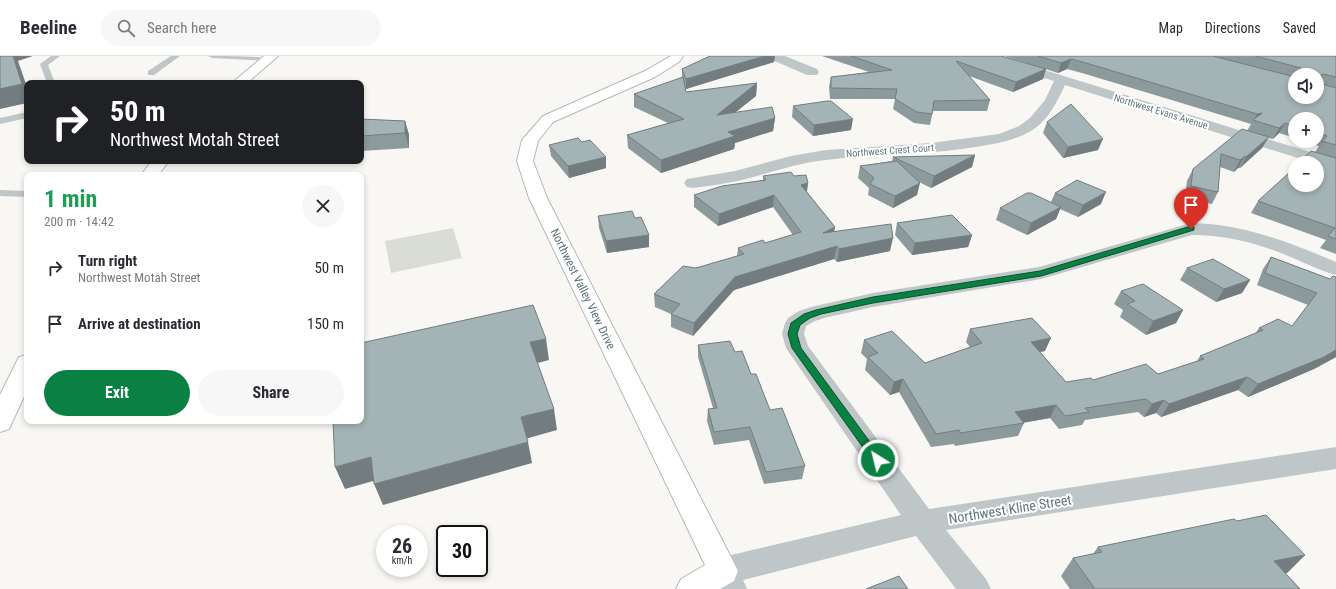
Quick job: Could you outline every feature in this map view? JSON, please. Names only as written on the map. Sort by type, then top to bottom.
[{"type":"street","name":"Northwest Valley View Drive","points":[[677,56],[675,59],[650,74],[548,119],[530,140],[525,161],[538,198],[727,580]]},
{"type":"street","points":[[774,56],[812,72]]},
{"type":"street","name":"Northwest Evans Avenue","points":[[986,56],[1336,165]]},
{"type":"street","points":[[243,80],[270,58]]},
{"type":"street","name":"Northwest Crest Court","points":[[693,183],[736,176],[791,161],[826,154],[931,148],[987,141],[1004,137],[1024,129],[1035,121],[1051,101],[1061,80]]},
{"type":"street","points":[[152,172],[158,164]]},
{"type":"street","points":[[975,589],[922,522],[797,348],[793,334],[796,323],[807,316],[819,312],[873,300],[1041,273],[1191,229],[1211,228],[1251,235],[1336,269]]},
{"type":"street","points":[[0,422],[24,370]]},
{"type":"street","name":"Northwest Kline Street","points":[[692,589],[922,522],[1336,458]]},
{"type":"lane","points":[[50,80],[44,64],[56,56]]},
{"type":"lane","points":[[151,73],[176,56]]},
{"type":"lane","points":[[212,56],[270,58]]},
{"type":"lane","points":[[0,121],[24,116]]},
{"type":"lane","points":[[0,193],[24,194]]},
{"type":"shaded area","points":[[453,228],[462,258],[391,273],[385,241]]},
{"type":"building","points":[[0,56],[13,56],[22,84],[0,89]]},
{"type":"building","points":[[710,56],[765,56],[686,79],[682,69]]},
{"type":"building","points":[[851,56],[1001,56],[1046,69],[1016,82],[956,61],[990,100],[934,101],[932,114],[917,112],[895,99],[897,89],[831,88],[831,77],[892,70]]},
{"type":"building","points":[[1038,56],[1213,56],[1288,75],[1288,104],[1324,104],[1324,85],[1336,88],[1336,145],[1324,142],[1324,139],[1327,136],[1324,135],[1324,112],[1288,112],[1288,124],[1285,123],[1279,128],[1253,120],[1262,113],[1257,114],[1071,59],[1061,63]]},
{"type":"building","points":[[1255,56],[1336,56],[1336,77],[1324,74],[1324,68],[1301,68]]},
{"type":"building","points":[[683,77],[686,92],[757,83],[717,115],[772,107],[775,118],[728,132],[735,136],[661,160],[627,135],[684,119],[634,94]]},
{"type":"building","points":[[831,101],[853,119],[814,125],[793,106]]},
{"type":"building","points":[[1071,104],[1103,139],[1068,147],[1047,122]]},
{"type":"building","points":[[364,119],[405,121],[405,133],[364,136]]},
{"type":"building","points":[[1242,129],[1269,137],[1246,157],[1245,156],[1240,160],[1221,154],[1218,192],[1191,186],[1193,169]]},
{"type":"building","points":[[578,138],[582,142],[590,140],[606,157],[568,166],[549,145]]},
{"type":"building","points":[[1311,151],[1336,158],[1336,239],[1328,236],[1335,228],[1258,201],[1288,174],[1288,192],[1324,192],[1324,156],[1306,156]]},
{"type":"building","points":[[975,155],[934,176],[893,157]]},
{"type":"building","points":[[897,161],[920,183],[895,196],[870,184],[874,178],[860,166]]},
{"type":"building","points":[[791,172],[794,176],[806,175],[808,183],[801,185],[835,227],[823,233],[891,224],[893,238],[839,249],[837,246],[735,277],[694,323],[671,314],[680,304],[654,294],[683,266],[696,268],[744,254],[738,248],[763,240],[765,243],[801,232],[774,195],[719,214],[694,195],[722,186],[766,180],[763,176]]},
{"type":"building","points":[[1077,180],[1106,192],[1083,205],[1055,193]]},
{"type":"building","points":[[1027,193],[1031,193],[1061,207],[1031,223],[1000,208]]},
{"type":"building","points":[[632,211],[635,218],[641,217],[649,235],[606,241],[598,216]]},
{"type":"building","points":[[952,215],[972,235],[915,243],[897,223]]},
{"type":"building","points":[[1271,257],[1330,279],[1333,276],[1336,277],[1336,350],[1324,357],[1258,384],[1247,377],[1169,404],[1164,400],[1152,404],[1146,399],[1085,408],[1089,412],[1065,416],[1056,405],[1015,412],[1024,423],[960,433],[959,430],[936,434],[903,379],[894,382],[868,357],[878,353],[864,340],[892,331],[925,363],[982,343],[970,329],[1032,318],[1051,338],[1031,342],[1066,382],[1091,378],[1093,380],[1146,364],[1158,374],[1204,359],[1200,356],[1263,330],[1259,328],[1278,319],[1292,326],[1317,293],[1265,273]]},
{"type":"building","points":[[1213,259],[1250,280],[1224,289],[1187,268]]},
{"type":"building","points":[[1143,284],[1183,310],[1153,321],[1127,304],[1135,301],[1121,291]]},
{"type":"building","points":[[533,305],[546,339],[530,342],[554,409],[521,417],[528,442],[374,484],[371,457],[335,467],[333,424],[364,424],[364,342]]},
{"type":"building","points":[[730,341],[735,352],[742,351],[751,374],[756,374],[770,410],[782,408],[805,466],[766,472],[750,427],[714,432],[708,409],[717,408],[698,345]]},
{"type":"building","points":[[1266,515],[1305,555],[1274,561],[1300,589],[1095,589],[1073,558],[1102,552],[1098,547],[1234,519],[1237,521]]},
{"type":"building","points":[[899,576],[908,589],[866,589]]},
{"type":"route","points":[[878,460],[797,348],[793,334],[796,323],[807,316],[819,312],[873,300],[1041,273],[1175,232],[1191,229]]}]
